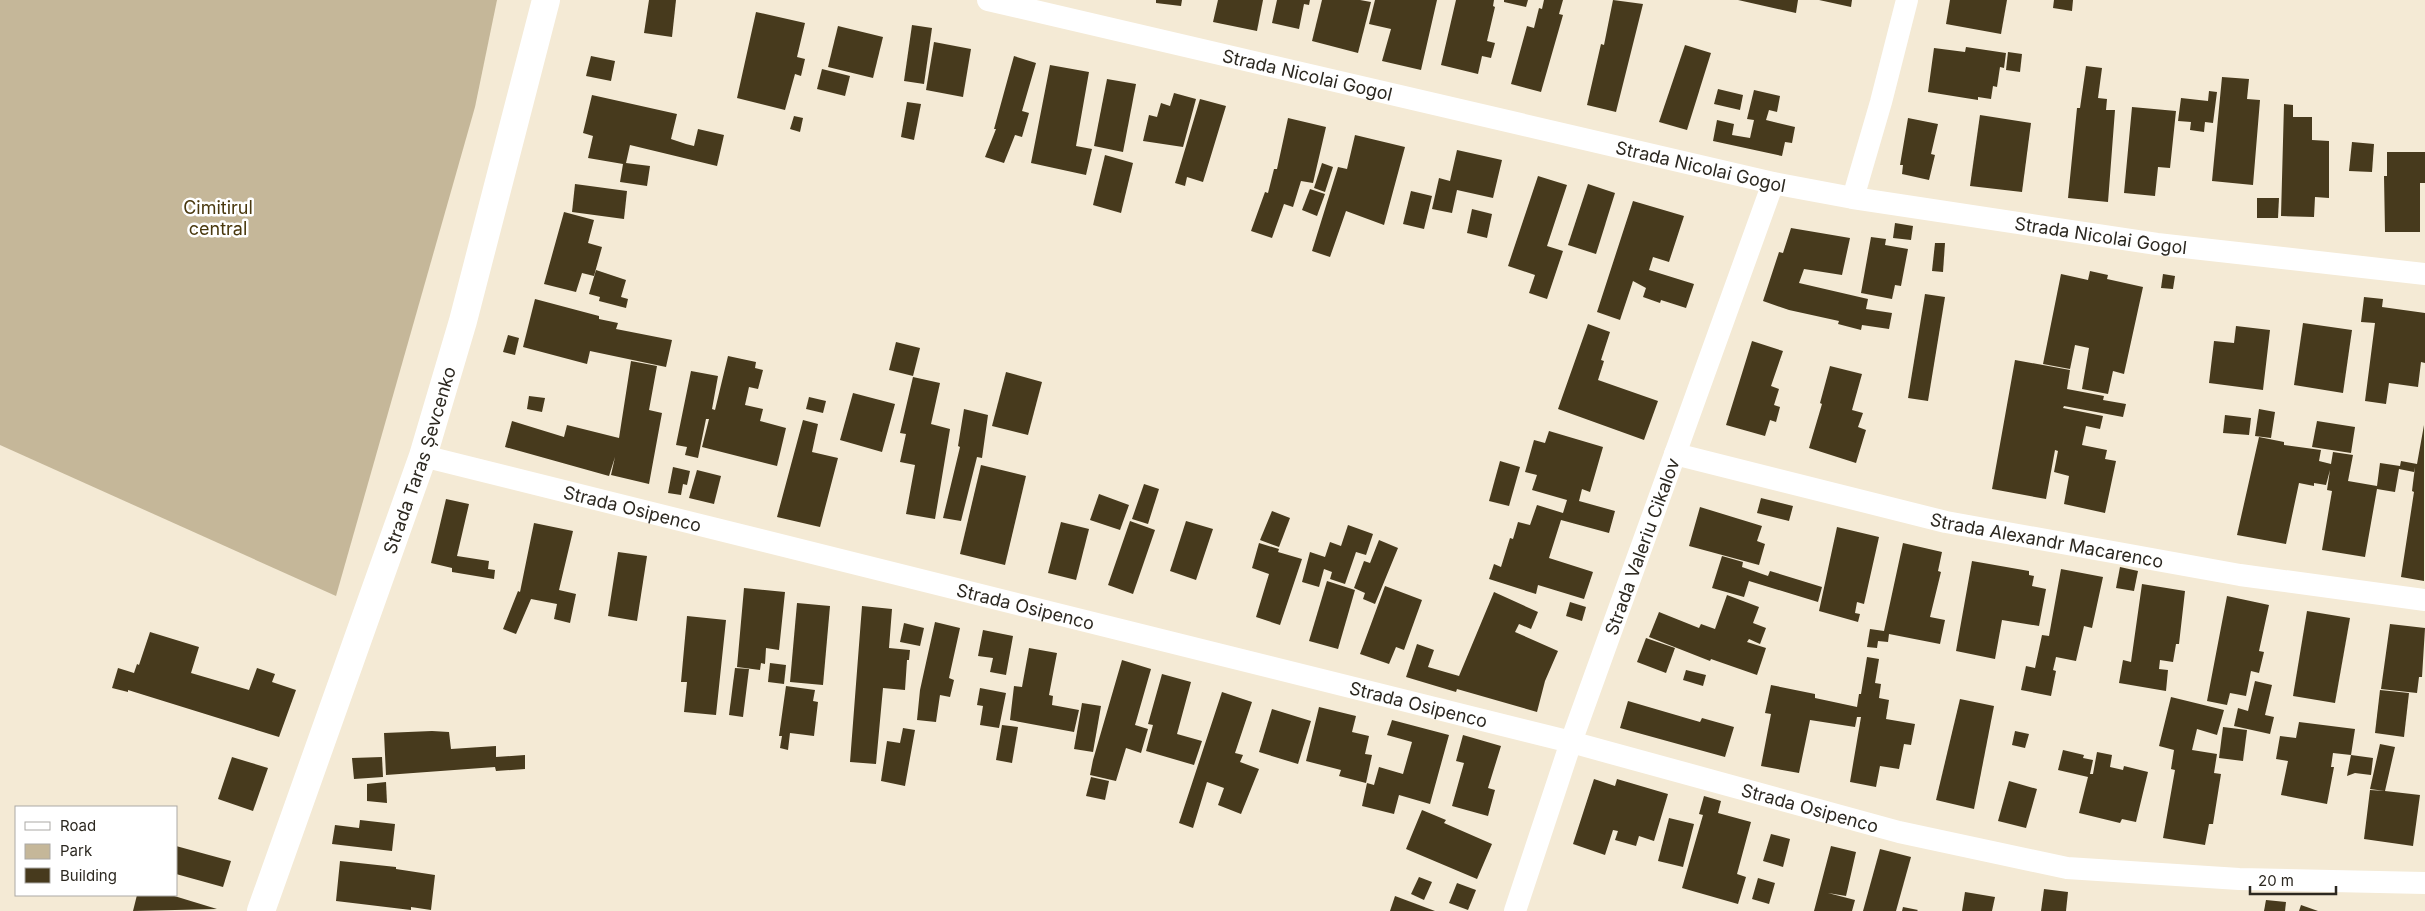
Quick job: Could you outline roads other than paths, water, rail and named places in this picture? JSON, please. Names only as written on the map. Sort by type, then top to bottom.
[{"type":"main road","name":"Strada Taras Șevcenko","points":[[260,911],[423,456],[463,321],[546,0]]},
{"type":"street","name":"Strada Nicolai Gogol","points":[[988,0],[1773,183],[1853,198],[2157,244],[2425,274]]},
{"type":"street","points":[[1853,198],[1882,102],[1907,0]]},
{"type":"street","name":"Strada Valeriu Cikalov","points":[[1515,911],[1571,742],[1773,183]]},
{"type":"street","name":"Strada Alexandr Macarenco","points":[[1675,454],[1946,522],[2240,575],[2425,600]]},
{"type":"street","name":"Strada Osipenco","points":[[423,456],[1571,742],[1899,832],[2067,868],[2239,880],[2425,883]]},
{"type":"park label","name":"Cimitirul central","points":[[218,217]]}]
